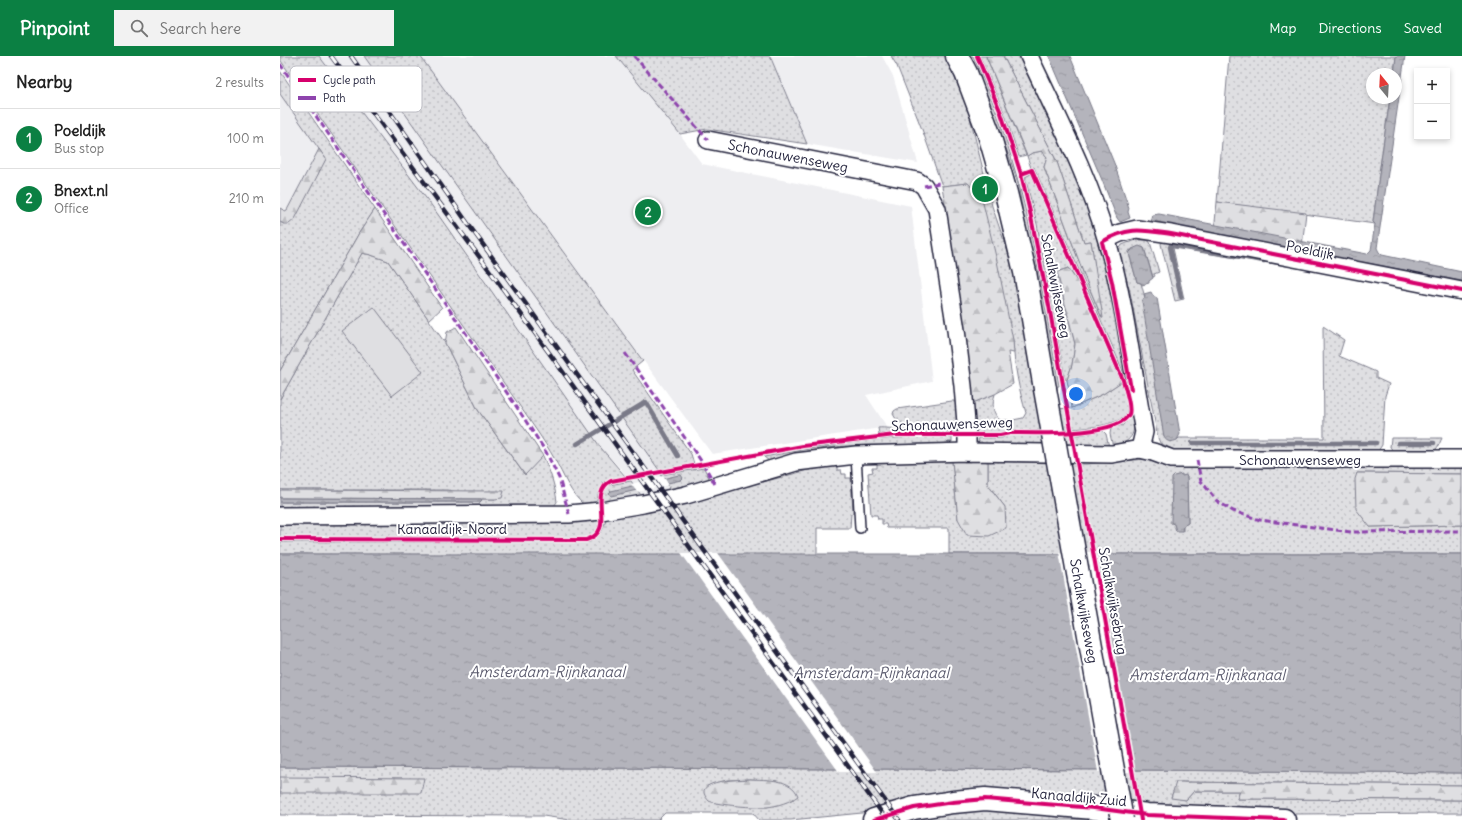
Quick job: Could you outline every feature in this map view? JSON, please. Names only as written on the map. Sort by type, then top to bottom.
[{"type":"street","name":"Schalkwijkseweg","points":[[957,56],[966,73],[989,134],[1026,272],[1045,389],[1122,820]]},
{"type":"street","points":[[1029,56],[1088,184],[1107,239],[1118,280],[1126,320],[1144,432],[1140,449]]},
{"type":"street","name":"Schonauwenseweg","points":[[708,140],[917,181],[924,186],[937,209],[956,330],[963,386],[967,452]]},
{"type":"street","name":"Poeldijk","points":[[1107,239],[1120,233],[1137,229],[1171,234],[1462,291]]},
{"type":"street","name":"Schonauwenseweg","points":[[280,516],[569,514],[601,511],[686,495],[796,462],[856,455],[967,452],[1112,454],[1140,449],[1172,459],[1462,459]]},
{"type":"street","name":"Kanaaldijk Zuid","points":[[874,820],[914,808],[985,799],[1094,808],[1147,815],[1284,820]]},
{"type":"lane","points":[[856,455],[860,528]]},
{"type":"shaded area","points":[[319,56],[364,56],[371,66],[327,66]]},
{"type":"shaded area","points":[[420,56],[616,56],[674,126],[702,164],[911,206],[932,381],[866,395],[887,427],[712,454]]},
{"type":"shaded area","points":[[770,56],[882,56],[893,76],[918,163],[807,144]]},
{"type":"shaded area","points":[[280,82],[290,97],[290,112],[300,112],[332,159],[280,228]]},
{"type":"shaded area","points":[[361,112],[404,112],[674,491],[914,820],[873,820],[621,469],[601,448],[432,206]]},
{"type":"green space","points":[[280,56],[319,56],[327,66],[290,66],[290,74],[281,61]]},
{"type":"green space","points":[[364,56],[420,56],[643,361],[632,370],[691,454],[694,464],[659,470],[404,112],[422,112],[422,66],[371,66]]},
{"type":"green space","points":[[616,56],[770,56],[807,144],[707,129],[680,134]]},
{"type":"green space","points":[[891,56],[945,56],[967,105],[992,206],[1013,267],[1037,410],[1072,408],[1103,394],[1121,382],[1126,397],[1127,412],[1121,419],[1108,424],[1072,429],[972,433],[970,404],[995,394],[993,408],[995,414],[1000,420],[1023,418],[1026,413],[1017,377],[1013,340],[968,183],[942,186],[923,132],[897,66]]},
{"type":"green space","points":[[964,56],[973,56],[1005,136],[1017,177],[1036,259],[1059,386],[1053,387],[1018,184],[1001,135]]},
{"type":"green space","points":[[980,56],[986,56],[1026,155],[1019,157],[1004,112]]},
{"type":"green space","points":[[986,56],[1003,56],[1057,162],[1084,242],[1091,241],[1103,318],[1086,280],[1044,167],[1047,157],[1042,151],[1032,153],[1027,156]]},
{"type":"green space","points":[[1003,56],[1022,56],[1083,193],[1100,236],[1110,282],[1131,404],[1122,369],[1034,167],[1031,168],[1027,156],[1032,153],[1042,151],[1047,157],[1044,167],[1086,280],[1102,318],[1091,241],[1084,242],[1057,162]]},
{"type":"green space","points":[[1229,56],[1396,56],[1395,68],[1366,68],[1366,104],[1389,104],[1373,222],[1375,224],[1217,202]]},
{"type":"green space","points":[[280,71],[290,86],[290,108],[280,94]]},
{"type":"green space","points":[[293,112],[308,112],[375,209],[359,233],[280,371],[280,222],[284,224],[326,159]]},
{"type":"green space","points":[[316,112],[361,112],[432,206],[601,448],[625,476],[604,482],[598,495],[596,506],[587,507],[572,491],[537,431]]},
{"type":"green space","points":[[319,149],[326,159],[295,219],[289,224],[280,222],[280,208],[285,211],[287,210]]},
{"type":"green space","points":[[1031,174],[1081,287],[1068,268],[1057,272],[1075,344],[1072,365],[1067,380],[1065,379],[1037,224],[1025,177]]},
{"type":"green space","points":[[968,183],[982,199],[997,261],[1013,340],[1014,353],[1008,352],[1013,384],[995,394],[970,404],[952,249],[942,186]]},
{"type":"green space","points":[[1217,202],[1306,213],[1302,246],[1216,226]]},
{"type":"green space","points":[[375,209],[442,308],[429,320],[388,261],[362,253],[280,399],[280,371],[359,233]]},
{"type":"green space","points":[[1135,240],[1147,240],[1150,242],[1159,272],[1154,274],[1155,276],[1153,277],[1144,248],[1139,247],[1129,251],[1137,282],[1141,283],[1144,294],[1177,440],[1179,438],[1324,438],[1323,326],[1344,340],[1339,356],[1376,372],[1376,378],[1389,384],[1385,396],[1382,445],[1376,454],[1180,453],[1160,443],[1130,292],[1119,250],[1122,245]]},
{"type":"green space","points":[[1162,241],[1332,273],[1173,248],[1184,299],[1175,301],[1161,244]]},
{"type":"green space","points":[[362,253],[388,261],[445,343],[478,410],[524,474],[543,456],[555,490],[557,502],[553,507],[280,509],[280,502],[480,502],[482,500],[481,499],[495,499],[447,490],[280,490],[280,399]]},
{"type":"green space","points":[[1068,268],[1081,287],[1121,382],[1103,394],[1072,408],[1067,380],[1072,365],[1075,344],[1057,272]]},
{"type":"green space","points":[[374,307],[423,372],[392,396],[342,331]]},
{"type":"green space","points":[[456,327],[543,456],[525,475],[478,410],[445,343],[447,332]]},
{"type":"green space","points":[[954,401],[961,403],[960,432],[919,431],[879,434],[878,428],[900,427],[902,424],[893,414],[897,409]]},
{"type":"green space","points":[[1132,412],[1134,412],[1134,430],[1130,438],[1126,442],[1113,447],[1110,434],[1111,428],[1123,425]]},
{"type":"green space","points":[[1103,431],[1106,434],[1109,447],[982,447],[982,442],[978,442],[979,438],[1002,438],[1008,435],[1079,435]]},
{"type":"green space","points":[[915,437],[952,437],[952,442],[948,442],[948,447],[886,445],[840,446],[818,449],[769,461],[764,457],[820,447]]},
{"type":"green space","points":[[1391,438],[1442,438],[1437,448],[1433,451],[1417,454],[1395,453],[1390,447]]},
{"type":"green space","points":[[1145,459],[1167,466],[1462,465],[1462,474],[1357,473],[1370,527],[1462,525],[1462,554],[949,554],[949,528],[887,528],[886,524],[882,524],[882,519],[878,519],[877,515],[871,515],[868,473],[873,472],[872,468],[877,468],[877,461],[952,461],[958,519],[1005,507],[988,485],[988,461],[1086,464]],"holes":[[[1187,476],[1188,523],[1183,526],[1183,531],[1174,524]]]},
{"type":"green space","points":[[952,461],[988,461],[988,485],[1005,507],[1006,528],[989,536],[967,535],[958,519]]},
{"type":"green space","points":[[837,466],[837,470],[841,470],[842,474],[846,474],[846,478],[851,478],[853,513],[851,514],[850,528],[817,528],[817,555],[280,554],[280,542],[589,542],[601,533],[606,519],[685,503],[808,470]]},
{"type":"green space","points":[[704,468],[710,480],[672,491],[661,475]]},
{"type":"green space","points":[[1357,473],[1462,474],[1462,525],[1370,527],[1356,509],[1355,479]]},
{"type":"green space","points":[[631,481],[643,498],[603,505],[604,491],[609,485]]},
{"type":"green space","points":[[280,490],[504,491],[502,498],[495,499],[280,498]]},
{"type":"green space","points":[[599,520],[596,532],[585,538],[280,537],[280,522],[565,522]]},
{"type":"green space","points":[[280,767],[1141,770],[1462,773],[1462,785],[1177,782],[1171,797],[1186,800],[1194,791],[1240,791],[1237,799],[1462,800],[1462,813],[1294,814],[903,803],[862,813],[791,820],[759,820],[753,813],[665,813],[658,820],[570,820],[543,816],[280,815]],"holes":[[[750,779],[777,781],[794,799],[767,807],[716,803],[707,786],[727,780]]]},
{"type":"green space","points":[[280,777],[424,778],[421,793],[280,793]]},
{"type":"green space","points":[[750,779],[771,780],[784,783],[795,790],[798,796],[779,805],[755,807],[728,805],[709,801],[704,793],[705,788],[715,783]]},
{"type":"green space","points":[[1176,782],[1462,785],[1462,800],[1237,799],[1240,791],[1194,791],[1186,800],[1171,798]]},
{"type":"green space","points":[[992,809],[1114,820],[914,820],[911,817]]},
{"type":"water","points":[[1049,56],[1070,56],[1114,163],[1129,208],[1128,212],[1130,218],[1120,222],[1117,218]]},
{"type":"water","points":[[1396,56],[1405,56],[1402,77],[1402,68],[1395,68]]},
{"type":"water","points":[[1389,104],[1398,104],[1377,248],[1382,255],[1462,272],[1462,281],[1249,243],[1157,224],[1152,222],[1151,219],[1152,215],[1159,214],[1367,254],[1371,250],[1375,224],[1373,222]]},
{"type":"water","points":[[1139,246],[1144,248],[1153,278],[1149,281],[1149,283],[1142,285],[1141,283],[1137,282],[1129,253],[1132,249]]},
{"type":"water","points":[[1151,292],[1153,296],[1157,298],[1180,434],[1177,440],[1171,442],[1164,437],[1142,301],[1145,297],[1144,294]]},
{"type":"water","points":[[1182,474],[1182,476],[1186,475],[1187,478],[1188,523],[1183,526],[1182,531],[1176,531],[1174,524],[1171,523],[1172,478]]},
{"type":"water","points":[[679,475],[683,478],[681,480],[611,496],[609,493],[611,491]]},
{"type":"water","points":[[280,498],[482,500],[480,502],[280,502]]},
{"type":"water","name":"Amsterdam-Rijnkanaal","points":[[280,554],[1462,554],[1462,773],[1141,770],[280,767]]},
{"type":"pier","points":[[663,476],[669,485],[637,492],[631,484]]},
{"type":"pier","points":[[1059,552],[1097,552],[1136,772],[1098,772]]},
{"type":"pier","points":[[681,553],[718,553],[877,772],[839,772]]},
{"type":"waterway","points":[[1181,297],[1170,247],[1171,245],[1264,261]]},
{"type":"waterway","points":[[577,444],[646,402],[678,456]]},
{"type":"waterway","points":[[1192,443],[1376,443]]},
{"type":"waterway","points":[[1398,443],[1434,443]]},
{"type":"railway","points":[[331,56],[338,66]]},
{"type":"railway","points":[[351,56],[358,66]]},
{"type":"railway","points":[[372,112],[495,278],[887,820]]},
{"type":"railway","points":[[390,112],[471,228],[899,820]]},
{"type":"marked path","points":[[634,56],[708,140]]},
{"type":"marked path","points":[[280,64],[290,78]]},
{"type":"marked path","points":[[313,112],[516,406],[546,452],[559,478],[569,514]]},
{"type":"marked path","points":[[924,186],[939,183]]},
{"type":"marked path","points":[[625,353],[704,465],[716,486]]},
{"type":"marked path","points":[[1197,460],[1201,481],[1217,501],[1233,511],[1260,520],[1351,532],[1462,531]]},
{"type":"cycle path","name":"Schalkwijksebrug","points":[[977,56],[1001,113],[1021,174],[1030,212],[1049,306],[1141,820]]},
{"type":"cycle path","name":"Kanaaldijk-Noord","points":[[280,539],[586,540],[595,535],[600,529],[601,494],[604,487],[611,481],[803,446],[895,435],[1000,435],[1010,433],[1074,432],[1109,427],[1122,421],[1130,411],[1123,380],[1032,170],[1021,174]]},
{"type":"cycle path","points":[[1131,389],[1112,282],[1102,242],[1120,233],[1136,230],[1171,234],[1462,291]]},
{"type":"cycle path","points":[[874,820],[914,808],[985,799],[1094,808],[1147,815],[1284,820]]},
{"type":"place","name":"Poeldijk","points":[[985,189]]},
{"type":"place","name":"Bnext.nl","points":[[648,212]]}]
